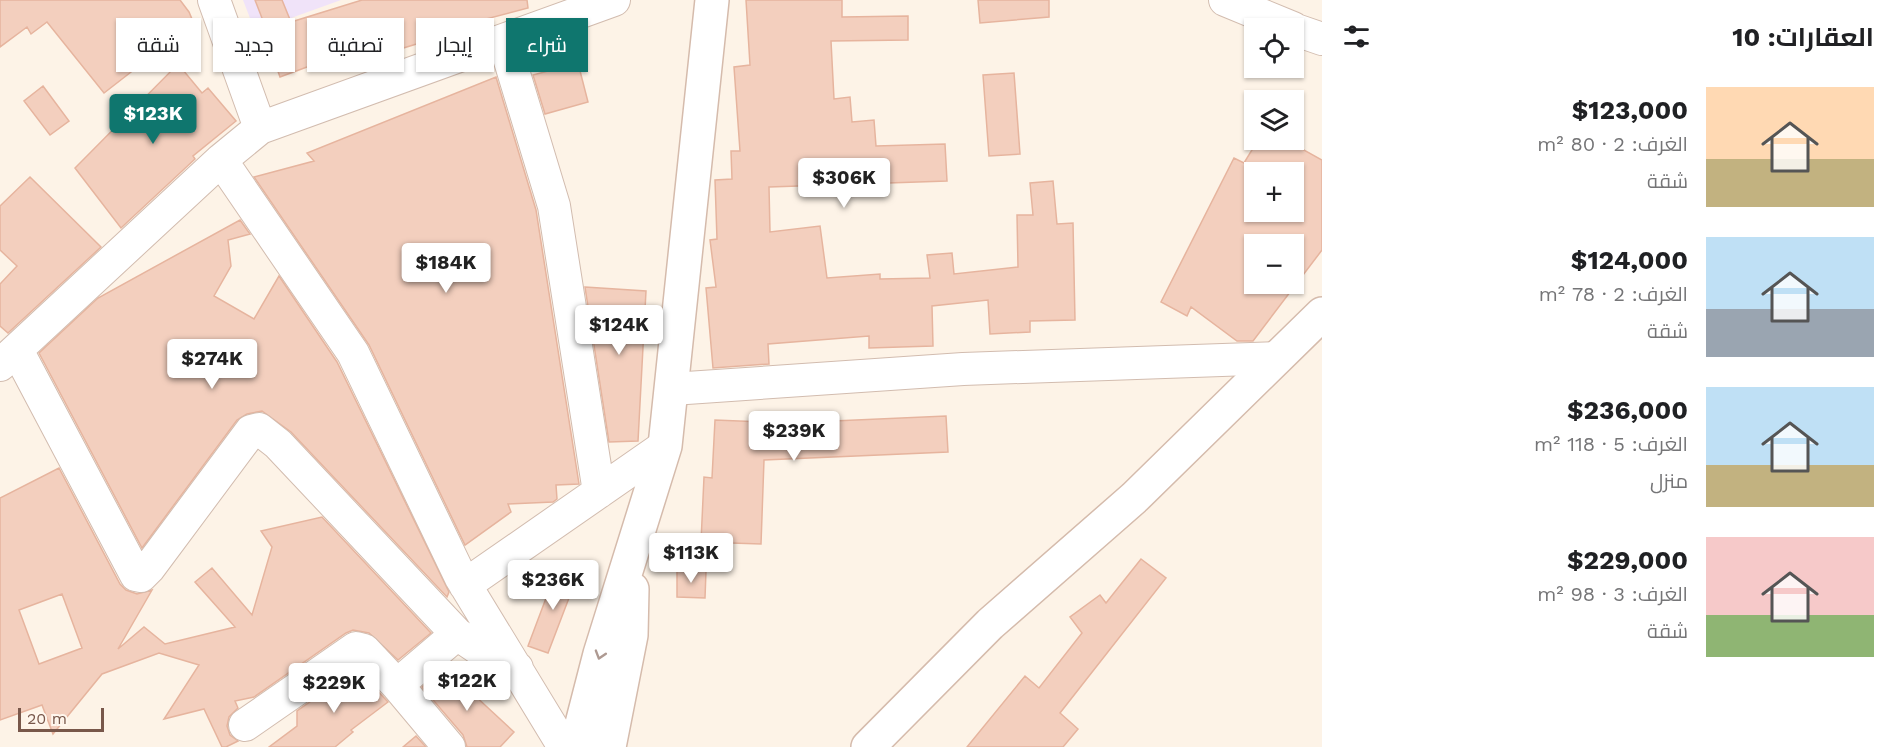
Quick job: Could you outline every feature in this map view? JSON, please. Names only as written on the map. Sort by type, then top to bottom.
[{"type":"main road","points":[[576,747],[600,654],[665,446],[712,0]]},
{"type":"main road","points":[[868,747],[990,624],[1134,498],[1322,314]]},
{"type":"main road","points":[[609,747],[631,635],[631,559]]},
{"type":"street","points":[[214,0],[260,128]]},
{"type":"street","points":[[517,668],[488,655],[457,634],[278,444],[259,429],[251,431],[149,568],[141,576],[136,575],[8,357],[221,160],[260,128],[614,0]]},
{"type":"street","points":[[1225,0],[1267,18]]},
{"type":"street","points":[[1304,33],[1322,39]]},
{"type":"street","points":[[504,41],[554,206],[599,492]]},
{"type":"street","points":[[221,160],[353,353],[465,585],[564,747]]},
{"type":"street","points":[[672,389],[963,369],[1277,358]]},
{"type":"street","points":[[465,585],[665,446]]},
{"type":"street","points":[[398,685],[457,634]]},
{"type":"street","points":[[245,725],[356,648],[364,650],[398,685],[449,747]]},
{"type":"shaded area","points":[[243,0],[341,0],[291,18],[250,18]]},
{"type":"building","points":[[0,0],[180,0],[192,18],[116,18],[116,72],[131,72],[104,93],[47,22],[31,34],[27,27],[0,47]]},
{"type":"building","points":[[255,0],[282,0],[289,18],[262,18]]},
{"type":"building","points":[[362,0],[527,0],[528,8],[490,18],[416,18],[416,44],[404,48],[404,18],[307,18],[307,67],[295,71],[295,21]]},
{"type":"building","points":[[746,0],[842,0],[842,17],[908,16],[908,40],[831,41],[834,99],[850,97],[852,122],[874,120],[876,146],[945,144],[947,181],[769,187],[770,232],[820,226],[827,278],[880,274],[880,279],[930,278],[927,255],[952,253],[954,274],[1018,267],[1017,215],[1033,215],[1030,183],[1053,181],[1057,224],[1073,223],[1075,320],[1030,321],[1030,332],[990,334],[988,300],[932,306],[933,346],[869,348],[869,336],[768,344],[769,364],[713,368],[706,288],[716,287],[710,240],[717,239],[715,180],[732,179],[731,151],[740,151],[734,67],[750,65]]},
{"type":"building","points":[[978,0],[1049,0],[1049,17],[980,23]]},
{"type":"building","points":[[170,72],[185,72],[202,93],[208,88],[236,121],[193,156],[195,159],[121,228],[75,168]]},
{"type":"building","points":[[278,72],[294,72],[280,77]]},
{"type":"building","points":[[544,72],[580,72],[588,102],[545,114],[533,75]]},
{"type":"building","points":[[1014,73],[1020,154],[989,156],[983,75]]},
{"type":"building","points":[[496,77],[536,210],[579,484],[556,485],[557,499],[553,502],[508,504],[511,512],[465,545],[369,345],[254,177],[314,161],[307,153]]},
{"type":"building","points":[[43,86],[69,121],[50,135],[24,101]]},
{"type":"building","points":[[1252,150],[1304,150],[1322,160],[1322,250],[1304,274],[1304,234],[1244,234],[1244,294],[1289,294],[1253,341],[1237,341],[1191,307],[1187,316],[1161,302],[1234,158],[1244,163],[1244,222],[1304,222],[1304,162],[1245,162]]},
{"type":"building","points":[[30,177],[101,247],[8,333],[0,326],[0,284],[17,266],[0,250],[0,206]]},
{"type":"building","points":[[240,220],[250,234],[228,240],[231,266],[214,296],[254,319],[279,276],[337,362],[449,592],[447,597],[291,432],[262,411],[247,414],[237,420],[142,548],[39,353],[98,298]]},
{"type":"building","points":[[585,287],[646,291],[638,441],[609,442]]},
{"type":"building","points":[[946,416],[948,452],[764,460],[761,544],[701,542],[704,477],[712,478],[715,420],[788,423]]},
{"type":"building","points":[[59,468],[120,584],[126,590],[137,594],[152,590],[118,649],[144,627],[165,644],[235,627],[195,582],[212,568],[252,615],[272,547],[261,531],[322,517],[431,633],[398,660],[369,633],[353,630],[346,633],[254,697],[235,701],[238,708],[229,717],[227,726],[230,735],[238,741],[226,747],[222,747],[204,709],[164,719],[199,665],[159,653],[102,674],[53,734],[42,705],[0,720],[0,498]],"holes":[[[62,594],[82,648],[39,664],[19,610]]]},
{"type":"building","points":[[1141,559],[1166,578],[1060,713],[1078,729],[1063,747],[967,747],[1025,676],[1039,688],[1082,633],[1070,617],[1100,595],[1106,603]]},
{"type":"building","points":[[557,569],[577,577],[548,653],[528,646]]},
{"type":"building","points":[[677,570],[706,571],[705,598],[677,597]]},
{"type":"building","points":[[445,668],[514,732],[500,747],[467,747],[463,735],[422,687]]},
{"type":"building","points":[[357,669],[388,702],[351,730],[353,732],[335,747],[269,747],[297,726],[297,711]]},
{"type":"building","points":[[416,736],[426,747],[403,747]]}]
